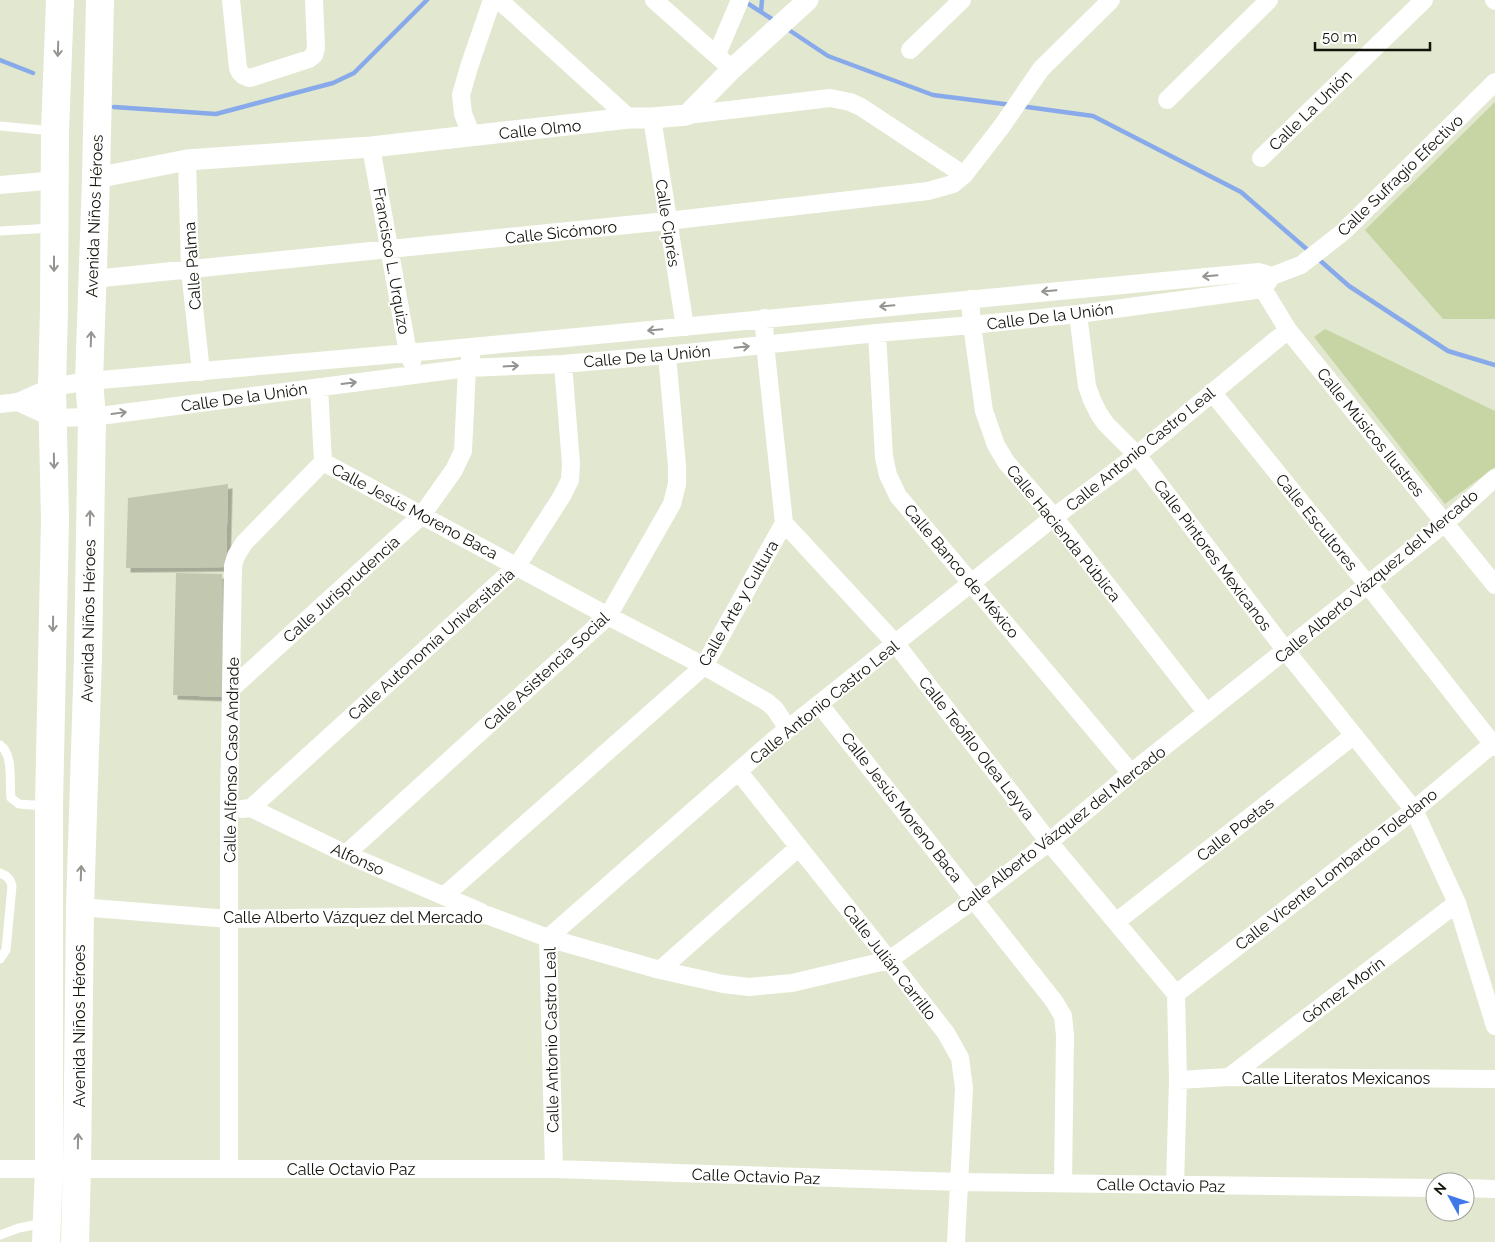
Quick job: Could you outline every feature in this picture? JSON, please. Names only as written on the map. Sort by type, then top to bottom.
[{"type":"main road","name":"Avenida Niños Héroes","points":[[47,1232],[50,1169],[49,806],[55,519],[52,387],[60,0]]},
{"type":"main road","name":"Avenida Niños Héroes","points":[[75,1242],[80,907],[88,656],[92,417],[89,381],[100,0]]},
{"type":"main road","points":[[49,1030],[78,1030]]},
{"type":"street","points":[[231,0],[238,68],[239,72],[250,78],[309,59],[314,55],[316,48],[314,0]]},
{"type":"street","points":[[472,136],[463,114],[461,95],[492,0]]},
{"type":"street","points":[[498,0],[630,118]]},
{"type":"street","points":[[654,0],[732,69]]},
{"type":"street","points":[[717,54],[740,0]]},
{"type":"street","points":[[910,50],[962,0]]},
{"type":"street","points":[[1167,100],[1269,0]]},
{"type":"street","name":"Calle La Unión","points":[[1261,158],[1424,0]]},
{"type":"street","name":"Calle Sicómoro","points":[[93,279],[668,221],[928,191],[953,184],[964,175],[1002,126],[1041,69],[1108,1]]},
{"type":"street","points":[[687,115],[732,69],[806,2]]},
{"type":"street","name":"Calle Sufragio Efectivo","points":[[1302,265],[1343,232],[1495,82]]},
{"type":"street","name":"Calle Olmo","points":[[96,178],[188,160],[371,147],[630,118],[687,115],[830,98],[861,107],[964,175]]},
{"type":"street","name":"Calle Ciprés","points":[[652,118],[686,327]]},
{"type":"street","name":"Francisco L. Urquizo","points":[[371,147],[408,353],[418,374]]},
{"type":"street","name":"Calle Palma","points":[[188,160],[190,270],[201,372]]},
{"type":"street","points":[[0,185],[56,180]]},
{"type":"street","name":"Calle De la Unión","points":[[18,402],[53,418],[92,417],[467,368],[564,364],[667,355],[1078,314],[1265,279],[1302,265]]},
{"type":"street","name":"Calle De la Unión","points":[[0,404],[18,402],[52,387],[89,381],[474,347],[970,299],[1265,279]]},
{"type":"street","name":"Calle Músicos Ilustres","points":[[1265,279],[1288,330],[1495,585]]},
{"type":"street","name":"Calle Hacienda Pública","points":[[970,299],[984,411],[996,445],[1006,462],[1054,517],[1207,714]]},
{"type":"street","name":"Calle Pintores Mexicanos","points":[[1078,314],[1088,386],[1092,400],[1106,424],[1137,455],[1286,651],[1414,810],[1457,903],[1495,1026]]},
{"type":"street","name":"Calle Arte y Cultura","points":[[444,896],[704,666],[784,523],[765,344],[764,318]]},
{"type":"street","name":"Calle Antonio Castro Leal","points":[[554,1169],[548,938],[788,729],[1054,517],[1137,455],[1288,330]]},
{"type":"street","name":"Calle Banco de México","points":[[877,333],[884,457],[888,475],[898,496],[1132,773]]},
{"type":"street","name":"Calle Jurisprudencia","points":[[231,689],[422,515],[454,470],[463,451],[467,368],[474,347]]},
{"type":"street","name":"Calle Asistencia Social","points":[[346,854],[608,616],[672,504],[677,484],[667,355]]},
{"type":"street","name":"Calle Autonomía Universitaria","points":[[251,808],[517,566],[562,496],[570,480],[571,464],[564,364]]},
{"type":"street","points":[[319,387],[323,462]]},
{"type":"street","name":"Calle Escultores","points":[[1212,392],[1495,744]]},
{"type":"street","name":"Calle Jesús Moreno Baca","points":[[323,462],[768,702],[788,729]]},
{"type":"street","name":"Calle Alfonso Caso Andrade","points":[[229,1169],[229,809],[233,566],[236,556],[244,543],[323,462]]},
{"type":"street","name":"Calle Alberto Vázquez del Mercado","points":[[80,907],[229,919],[487,915],[548,938],[660,970],[723,984],[749,987],[792,983],[889,960],[975,899],[1050,842],[1132,773],[1445,524],[1495,478]]},
{"type":"street","name":"Calle Teófilo Olea Leyva","points":[[784,523],[896,644],[1050,842],[1176,994]]},
{"type":"street","name":"Calle Jesús Moreno Baca","points":[[820,705],[975,899],[1054,1001],[1063,1016],[1066,1063],[1063,1183]]},
{"type":"street","name":"Calle Poetas","points":[[1116,922],[1353,736]]},
{"type":"street","name":"Calle Vicente Lombardo Toledano","points":[[1176,994],[1414,810],[1495,744]]},
{"type":"street","name":"Calle Julián Carrillo","points":[[738,772],[946,1033],[960,1058],[964,1088],[956,1242]]},
{"type":"street","name":"Alfonso","points":[[229,809],[251,808],[346,854],[487,915]]},
{"type":"street","points":[[660,970],[799,848]]},
{"type":"street","name":"Gómez Morín","points":[[1229,1077],[1457,903]]},
{"type":"street","points":[[1175,1185],[1178,1080],[1176,994]]},
{"type":"street","name":"Calle Literatos Mexicanos","points":[[1178,1080],[1229,1077],[1495,1079]]},
{"type":"street","name":"Calle Octavio Paz","points":[[0,1169],[554,1169],[960,1182],[1425,1188]]},
{"type":"street","points":[[1475,1188],[1495,1189]]},
{"type":"lane","points":[[0,126],[56,131]]},
{"type":"lane","points":[[0,231],[54,228]]},
{"type":"lane","points":[[0,745],[6,751],[8,759],[11,798],[19,804],[49,806]]},
{"type":"lane","points":[[0,873],[11,880],[12,886],[6,950],[0,959]]},
{"type":"lane","points":[[0,1235],[19,1228],[47,1232]]},
{"type":"green space","points":[[1495,102],[1495,319],[1443,319],[1365,230]]},
{"type":"green space","points":[[1325,329],[1495,411],[1495,467],[1445,504],[1314,337]]},
{"type":"building","points":[[228,484],[226,567],[126,568],[128,498]]},
{"type":"building","points":[[176,573],[222,574],[223,697],[173,695]]},
{"type":"waterway","points":[[114,107],[216,114],[333,83],[354,73],[427,0]]},
{"type":"waterway","points":[[761,11],[762,0]]},
{"type":"waterway","points":[[744,1],[775,21]]},
{"type":"waterway","points":[[786,28],[828,56],[933,95],[1012,105]]},
{"type":"waterway","points":[[0,60],[33,73]]},
{"type":"waterway","points":[[1020,106],[1093,116],[1241,192],[1310,252]]},
{"type":"waterway","points":[[1316,257],[1349,286],[1448,351],[1495,365]]}]
